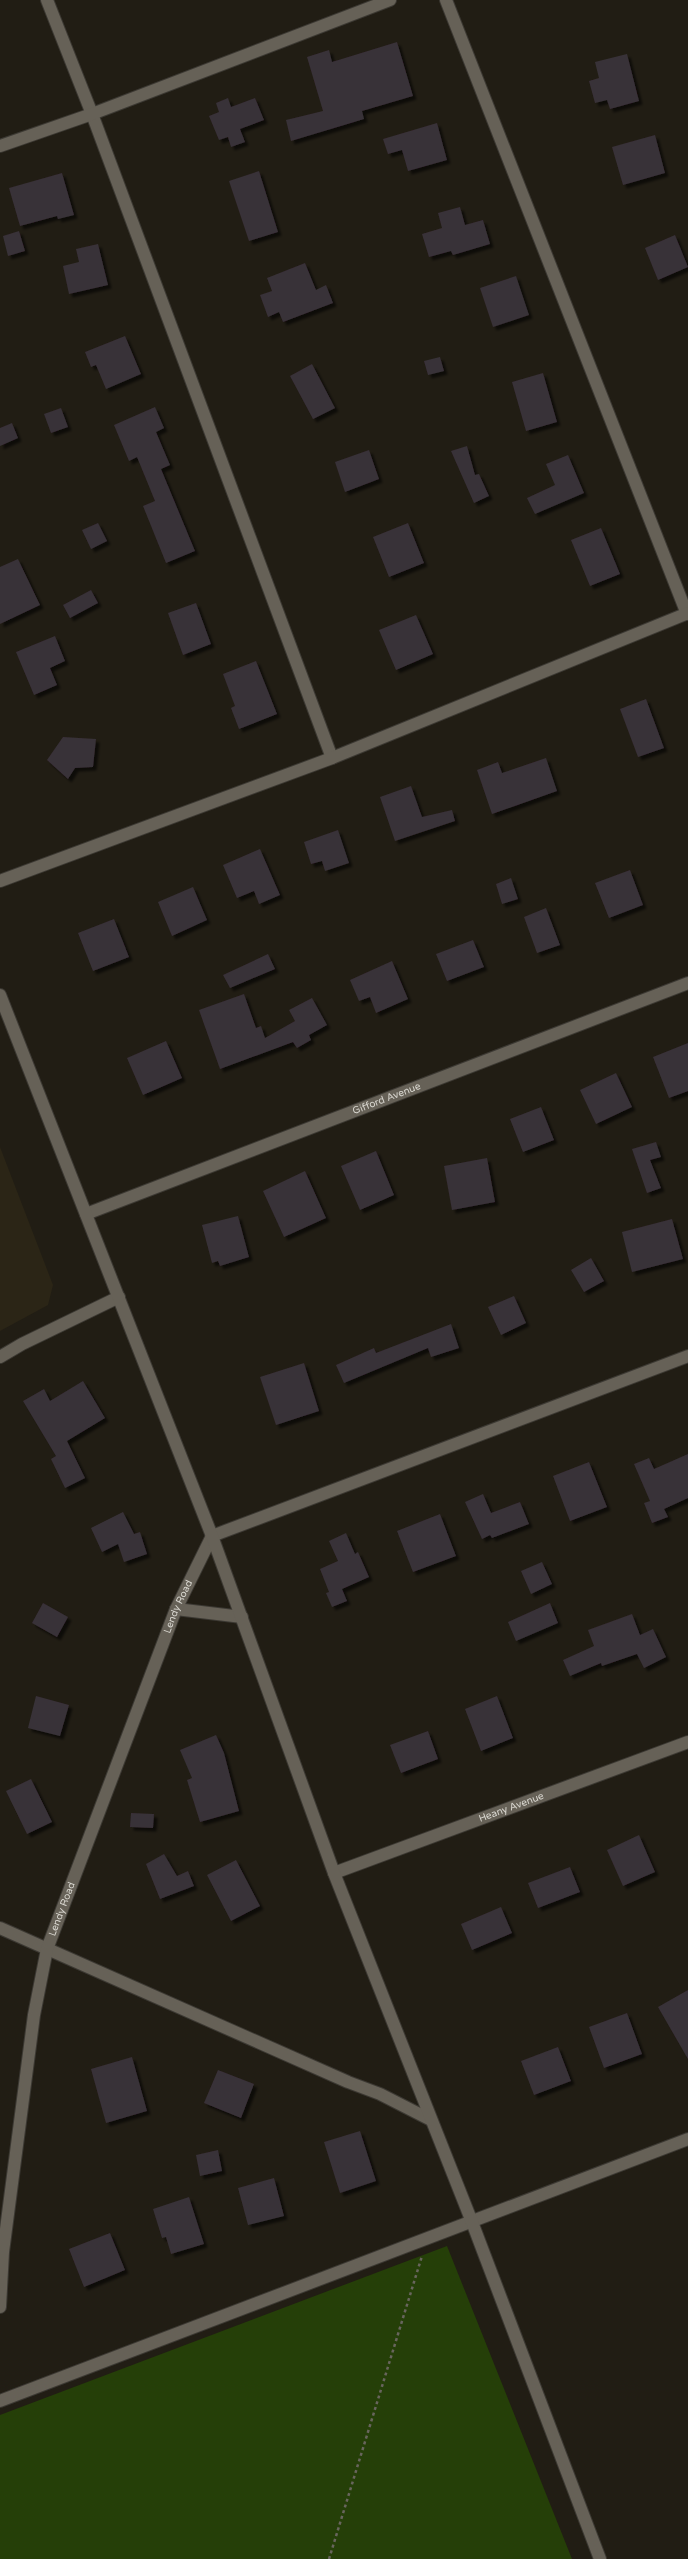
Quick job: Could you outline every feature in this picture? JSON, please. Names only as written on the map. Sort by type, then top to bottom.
[{"type":"street","points":[[47,0],[92,114],[332,758]]},
{"type":"street","points":[[0,146],[92,114],[390,0]]},
{"type":"street","points":[[0,881],[332,758],[688,614],[446,0]]},
{"type":"street","name":"Gifford Avenue","points":[[86,1214],[688,983]]},
{"type":"street","points":[[0,995],[212,1536],[334,1873],[472,2222],[600,2559]]},
{"type":"street","points":[[0,1357],[22,1344],[119,1297]]},
{"type":"street","points":[[212,1536],[688,1356]]},
{"type":"street","name":"Lendy Road","points":[[0,2307],[3,2252],[33,2023],[47,1949],[176,1609],[212,1536]]},
{"type":"street","points":[[176,1609],[242,1616]]},
{"type":"street","name":"Heany Avenue","points":[[334,1873],[688,1742]]},
{"type":"street","points":[[0,1928],[348,2082],[380,2094],[431,2120]]},
{"type":"street","points":[[0,2401],[428,2237],[472,2222],[688,2140]]},
{"type":"path","points":[[329,2559],[428,2237]]},
{"type":"shaded area","points":[[0,1147],[53,1285],[48,1305],[0,1331]]},
{"type":"green space","points":[[447,2246],[572,2559],[0,2559],[0,2415]]},
{"type":"building","points":[[397,42],[413,96],[362,111],[364,119],[291,141],[286,120],[323,111],[307,57],[329,50],[332,62]]},
{"type":"building","points":[[627,54],[639,101],[610,109],[607,100],[595,103],[589,81],[599,78],[595,62]]},
{"type":"building","points":[[228,98],[231,107],[255,98],[264,120],[240,129],[245,142],[231,147],[228,137],[219,140],[209,116],[219,112],[216,103]]},
{"type":"building","points":[[437,123],[447,160],[408,171],[402,150],[388,154],[383,139]]},
{"type":"building","points":[[655,135],[665,173],[623,185],[612,147]]},
{"type":"building","points":[[259,171],[278,232],[249,241],[229,181]]},
{"type":"building","points":[[62,173],[74,215],[58,219],[57,216],[20,226],[9,188]]},
{"type":"building","points":[[460,207],[465,225],[483,220],[490,244],[453,255],[451,251],[429,257],[422,234],[442,228],[438,213]]},
{"type":"building","points":[[19,231],[25,251],[8,256],[3,236]]},
{"type":"building","points":[[675,235],[688,267],[658,280],[645,248]]},
{"type":"building","points":[[98,244],[108,285],[69,294],[63,266],[79,262],[76,249]]},
{"type":"building","points":[[305,263],[316,290],[326,285],[333,303],[283,322],[279,312],[268,317],[260,295],[272,291],[267,278]]},
{"type":"building","points":[[516,276],[529,315],[493,327],[480,288]]},
{"type":"building","points":[[125,336],[141,374],[106,389],[96,365],[91,367],[85,352]]},
{"type":"building","points":[[440,357],[444,371],[428,375],[424,361]]},
{"type":"building","points":[[312,364],[335,408],[313,419],[290,376]]},
{"type":"building","points":[[543,373],[557,422],[526,431],[512,382]]},
{"type":"building","points":[[155,407],[164,428],[156,432],[170,465],[161,469],[195,551],[166,563],[143,506],[155,501],[137,457],[129,461],[114,425]]},
{"type":"building","points":[[61,408],[68,427],[51,433],[44,414]]},
{"type":"building","points":[[12,423],[18,438],[0,446],[0,428]]},
{"type":"building","points":[[467,446],[475,475],[479,474],[489,496],[474,503],[451,451]]},
{"type":"building","points":[[369,450],[379,479],[345,492],[335,462]]},
{"type":"building","points":[[568,455],[584,493],[535,514],[527,498],[555,485],[546,464]]},
{"type":"building","points":[[98,523],[107,541],[91,549],[82,530]]},
{"type":"building","points":[[408,523],[424,563],[389,577],[373,537]]},
{"type":"building","points":[[601,528],[620,574],[590,586],[571,540]]},
{"type":"building","points":[[18,559],[40,605],[0,624],[0,567]]},
{"type":"building","points":[[91,590],[98,603],[70,618],[63,605]]},
{"type":"building","points":[[196,603],[211,644],[183,655],[168,613]]},
{"type":"building","points":[[416,615],[433,654],[396,670],[379,630]]},
{"type":"building","points":[[55,636],[65,661],[50,668],[57,685],[34,695],[16,652]]},
{"type":"building","points":[[256,661],[277,714],[239,729],[231,708],[235,706],[223,674]]},
{"type":"building","points":[[646,699],[664,748],[638,757],[620,709]]},
{"type":"building","points":[[63,737],[96,739],[93,767],[75,768],[68,779],[47,760]]},
{"type":"building","points":[[546,758],[557,791],[492,814],[477,770],[498,762],[502,773]]},
{"type":"building","points":[[411,786],[422,817],[452,810],[455,821],[395,841],[380,797]]},
{"type":"building","points":[[338,830],[349,863],[325,871],[322,861],[311,864],[304,842]]},
{"type":"building","points":[[260,849],[280,895],[259,904],[254,891],[237,898],[223,865]]},
{"type":"building","points":[[630,870],[643,905],[609,918],[595,883]]},
{"type":"building","points":[[511,878],[518,899],[502,904],[496,884]]},
{"type":"building","points":[[193,887],[207,920],[172,936],[158,902]]},
{"type":"building","points":[[546,908],[560,945],[537,953],[524,917]]},
{"type":"building","points":[[114,919],[129,957],[93,971],[78,933]]},
{"type":"building","points":[[473,940],[484,967],[447,981],[436,954]]},
{"type":"building","points":[[268,954],[275,969],[230,988],[223,975]]},
{"type":"building","points":[[392,961],[408,999],[376,1013],[370,997],[359,1001],[350,980]]},
{"type":"building","points":[[244,994],[256,1028],[261,1026],[265,1038],[295,1021],[289,1010],[312,998],[327,1025],[309,1035],[311,1040],[297,1048],[293,1042],[220,1069],[199,1010]]},
{"type":"building","points":[[166,1041],[182,1078],[143,1095],[127,1058]]},
{"type":"building","points":[[688,1043],[688,1091],[669,1098],[653,1057]]},
{"type":"building","points":[[616,1073],[632,1107],[596,1124],[580,1090]]},
{"type":"building","points":[[541,1107],[554,1140],[523,1152],[510,1119]]},
{"type":"building","points":[[656,1142],[661,1157],[650,1160],[661,1188],[647,1193],[632,1149]]},
{"type":"building","points":[[376,1151],[394,1195],[360,1210],[341,1166]]},
{"type":"building","points":[[487,1158],[495,1202],[452,1210],[444,1166]]},
{"type":"building","points":[[305,1171],[326,1218],[284,1237],[263,1191]]},
{"type":"building","points":[[238,1216],[249,1257],[220,1266],[218,1261],[212,1263],[202,1225]]},
{"type":"building","points":[[672,1219],[683,1259],[632,1272],[622,1232]]},
{"type":"building","points":[[591,1258],[604,1281],[584,1292],[571,1270]]},
{"type":"building","points":[[514,1296],[526,1323],[501,1335],[488,1307]]},
{"type":"building","points":[[451,1324],[459,1348],[431,1357],[428,1348],[344,1383],[336,1365],[374,1348],[376,1353]]},
{"type":"building","points":[[304,1363],[319,1411],[276,1425],[260,1377]]},
{"type":"building","points":[[83,1381],[105,1418],[67,1441],[85,1478],[65,1488],[51,1459],[56,1456],[23,1401],[44,1389],[50,1401]]},
{"type":"building","points":[[688,1454],[688,1498],[664,1509],[668,1517],[652,1523],[644,1503],[650,1501],[634,1464],[649,1458],[654,1469]]},
{"type":"building","points":[[589,1462],[607,1507],[570,1521],[553,1476]]},
{"type":"building","points":[[483,1494],[491,1513],[520,1502],[529,1524],[492,1538],[490,1535],[482,1539],[465,1502]]},
{"type":"building","points":[[123,1512],[134,1534],[140,1532],[147,1554],[124,1562],[118,1544],[102,1552],[91,1528]]},
{"type":"building","points":[[440,1514],[456,1556],[413,1572],[397,1531]]},
{"type":"building","points":[[346,1533],[355,1554],[358,1552],[369,1577],[342,1589],[347,1601],[332,1607],[326,1593],[329,1592],[320,1569],[338,1561],[329,1541]]},
{"type":"building","points":[[542,1562],[552,1584],[531,1594],[521,1571]]},
{"type":"building","points":[[43,1603],[68,1617],[57,1637],[32,1623]]},
{"type":"building","points":[[550,1603],[558,1623],[516,1641],[508,1622]]},
{"type":"building","points":[[632,1614],[640,1635],[653,1629],[666,1657],[644,1668],[637,1654],[602,1666],[601,1663],[570,1676],[563,1660],[594,1646],[588,1630]]},
{"type":"building","points":[[36,1696],[69,1705],[60,1736],[28,1728]]},
{"type":"building","points":[[497,1696],[513,1738],[481,1751],[465,1709]]},
{"type":"building","points":[[428,1731],[438,1759],[401,1773],[390,1745]]},
{"type":"building","points":[[216,1735],[224,1753],[239,1811],[200,1822],[187,1780],[192,1778],[180,1750]]},
{"type":"building","points":[[31,1779],[52,1822],[27,1834],[6,1791]]},
{"type":"building","points":[[131,1813],[154,1814],[153,1828],[130,1827]]},
{"type":"building","points":[[639,1835],[655,1872],[623,1886],[607,1850]]},
{"type":"building","points":[[164,1854],[177,1876],[188,1871],[194,1886],[160,1899],[146,1864]]},
{"type":"building","points":[[236,1860],[260,1906],[231,1921],[207,1875]]},
{"type":"building","points":[[570,1867],[580,1892],[538,1908],[528,1883]]},
{"type":"building","points":[[501,1907],[512,1933],[472,1950],[461,1924]]},
{"type":"building","points":[[688,1990],[688,2059],[658,2007]]},
{"type":"building","points":[[627,2013],[642,2054],[604,2068],[589,2027]]},
{"type":"building","points":[[558,2047],[571,2081],[534,2095],[521,2061]]},
{"type":"building","points":[[132,2057],[147,2111],[106,2123],[91,2069]]},
{"type":"building","points":[[218,2070],[254,2084],[241,2118],[204,2103]]},
{"type":"building","points":[[360,2131],[376,2181],[340,2193],[324,2142]]},
{"type":"building","points":[[218,2150],[222,2171],[200,2176],[196,2155]]},
{"type":"building","points":[[274,2178],[284,2216],[248,2225],[238,2188]]},
{"type":"building","points":[[189,2197],[204,2244],[171,2254],[166,2237],[162,2238],[153,2209]]},
{"type":"building","points":[[110,2233],[125,2270],[84,2287],[69,2249]]}]
